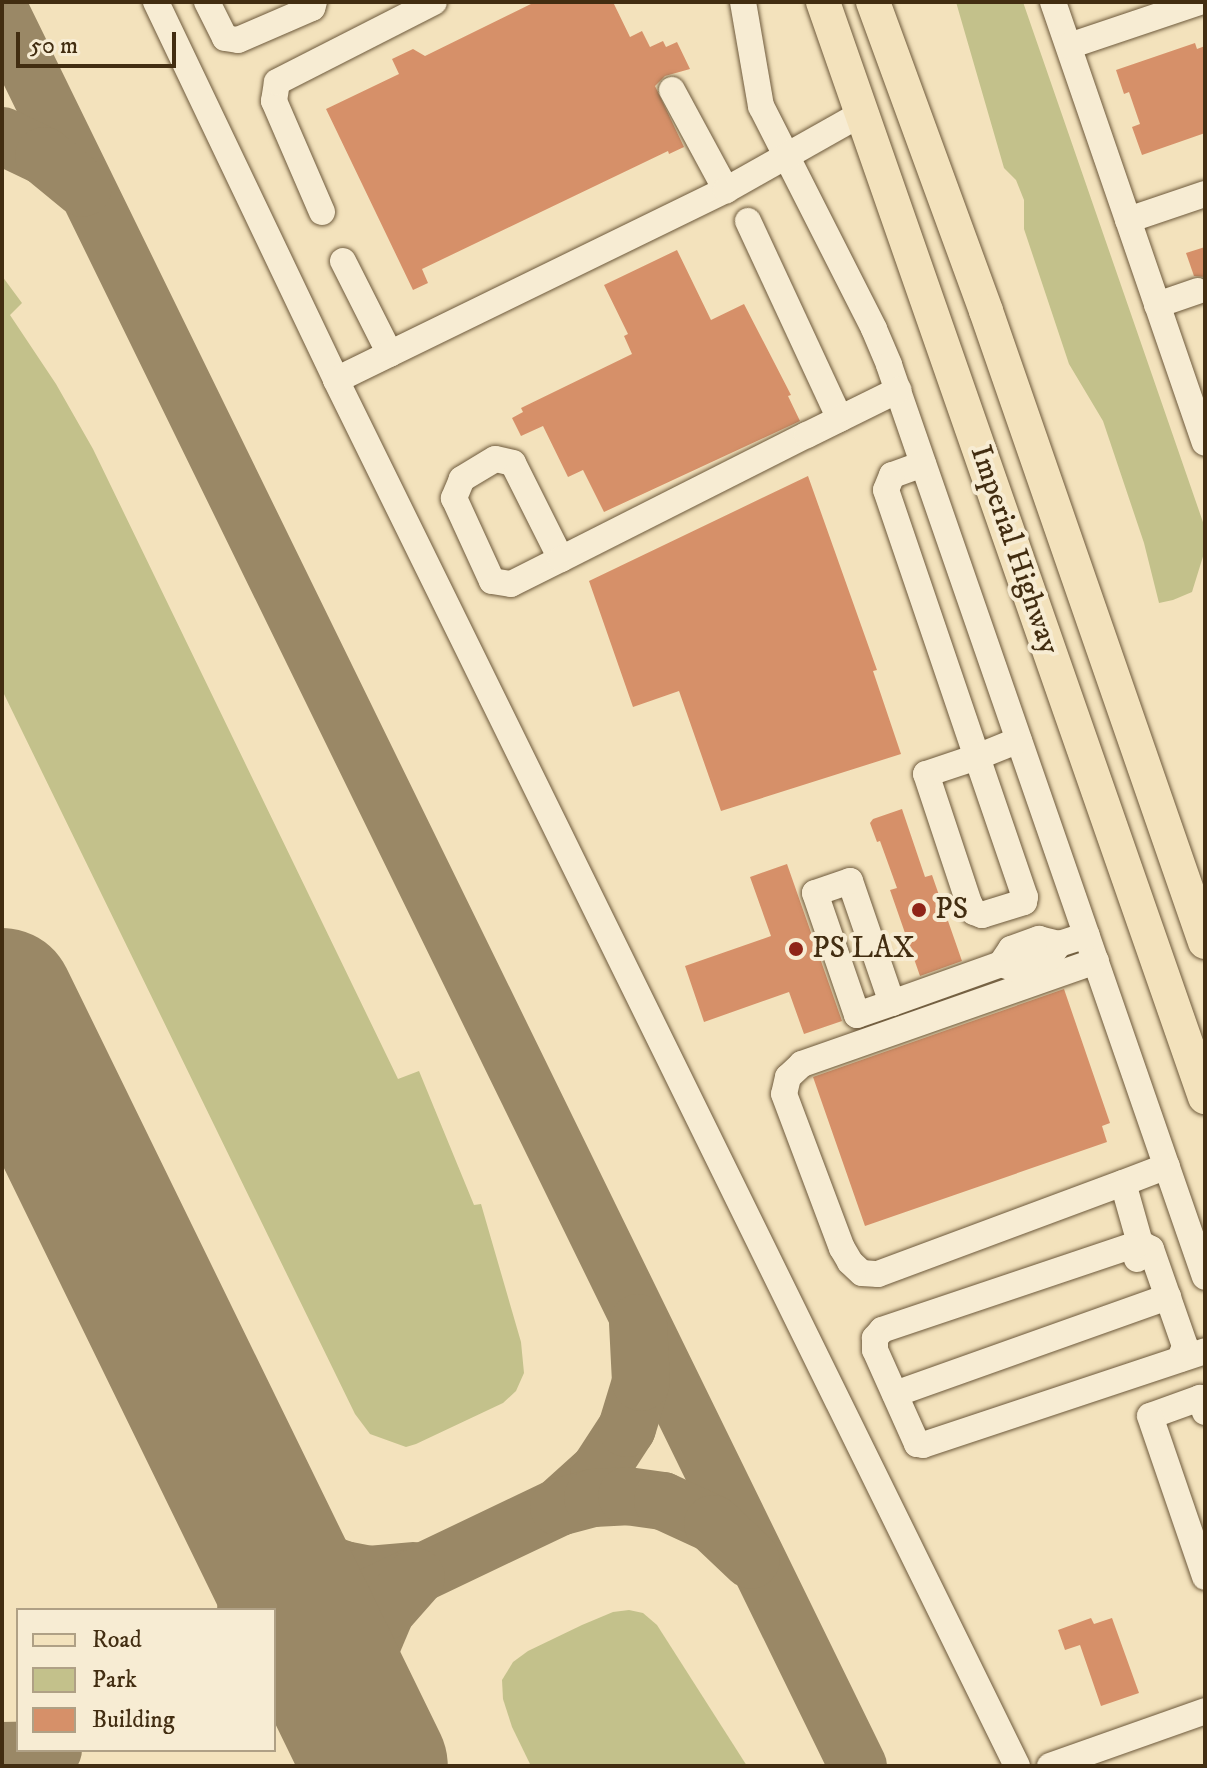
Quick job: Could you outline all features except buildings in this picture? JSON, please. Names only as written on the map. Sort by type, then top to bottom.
[{"type":"main road","name":"Imperial Highway","points":[[823,2],[1205,1097]]},
{"type":"main road","name":"Imperial Highway","points":[[873,2],[986,311],[1205,942]]},
{"type":"main road","points":[[861,114],[906,98]]},
{"type":"street","points":[[156,2],[336,380],[1017,1766]]},
{"type":"street","points":[[207,2],[225,38],[238,40],[312,8],[314,2]]},
{"type":"street","points":[[322,212],[286,135],[274,101],[277,82],[434,2]]},
{"type":"street","points":[[743,2],[761,106],[785,159],[874,329],[898,390],[1205,1277]]},
{"type":"street","points":[[1053,2],[1205,443]]},
{"type":"street","points":[[1069,46],[1200,2]]},
{"type":"street","points":[[672,90],[726,190]]},
{"type":"street","points":[[336,380],[726,190],[861,114]]},
{"type":"street","points":[[1128,220],[1204,192]]},
{"type":"street","points":[[748,221],[840,419]]},
{"type":"street","points":[[343,261],[390,354]]},
{"type":"street","points":[[1157,305],[1201,290]]},
{"type":"street","points":[[561,559],[513,463],[495,459],[462,479],[454,498],[492,581],[511,584],[561,559],[840,419],[898,390]]},
{"type":"street","points":[[923,464],[892,475],[886,490],[930,618],[977,757],[1025,897],[1024,902],[993,913],[974,912],[926,774],[977,757],[1019,740]]},
{"type":"street","points":[[930,618],[972,603]]},
{"type":"street","points":[[892,1003],[850,881],[815,893],[857,1015],[892,1003],[1001,964],[1011,949],[1039,939],[1059,944],[1087,935]]},
{"type":"street","points":[[1096,961],[802,1064],[788,1077],[784,1094],[842,1248],[850,1262],[862,1273],[878,1274],[1167,1166]]},
{"type":"street","points":[[1123,1183],[1140,1243],[1151,1249],[1160,1300],[1193,1355],[923,1445],[917,1444],[875,1350],[875,1338],[882,1330],[1140,1243]]},
{"type":"street","points":[[895,1394],[1160,1300]]},
{"type":"street","points":[[1205,1412],[1200,1398],[1150,1416],[1199,1540],[1205,1577]]},
{"type":"street","points":[[1050,1766],[1090,1759],[1205,1711]]},
{"type":"green space","points":[[956,2],[1023,2],[1205,528],[1205,550],[1192,592],[1173,600],[1159,603],[1144,543],[1103,421],[1069,364],[1024,229],[1024,200],[1016,180],[1004,168]]},
{"type":"green space","points":[[2,276],[22,303],[10,315],[56,384],[93,449],[398,1079],[419,1071],[474,1205],[481,1204],[521,1342],[524,1373],[516,1391],[503,1403],[416,1444],[406,1447],[370,1434],[355,1414],[2,690]]},
{"type":"green space","points":[[629,1610],[643,1613],[657,1625],[747,1766],[531,1766],[512,1727],[503,1699],[502,1680],[513,1662],[528,1651],[582,1625],[613,1612]]},
{"type":"taxiway","points":[[2,15],[858,1766]]},
{"type":"taxiway","points":[[2,136],[44,156],[83,188]]},
{"type":"taxiway","points":[[559,1507],[599,1471],[627,1428],[641,1382],[638,1323]]},
{"type":"taxiway","points":[[197,1400],[258,1510],[283,1539],[314,1559],[344,1570],[369,1575],[413,1571]]},
{"type":"taxiway","points":[[235,1489],[249,1520],[253,1546],[246,1608]]},
{"type":"taxiway","points":[[276,1642],[559,1507],[593,1498],[627,1496],[663,1501],[713,1524],[751,1560]]},
{"type":"taxiway","points":[[381,1766],[368,1738],[364,1717],[364,1663],[386,1611],[416,1577]]},
{"type":"taxiway","points":[[276,1684],[302,1694],[332,1713],[349,1730],[370,1766]]},
{"type":"taxiway","points":[[2,1751],[16,1751]]},
{"type":"runway","points":[[2,1000],[376,1766]]},
{"type":"place","name":"PS","points":[[919,910]]},
{"type":"place","name":"PS LAX","points":[[796,949]]}]
